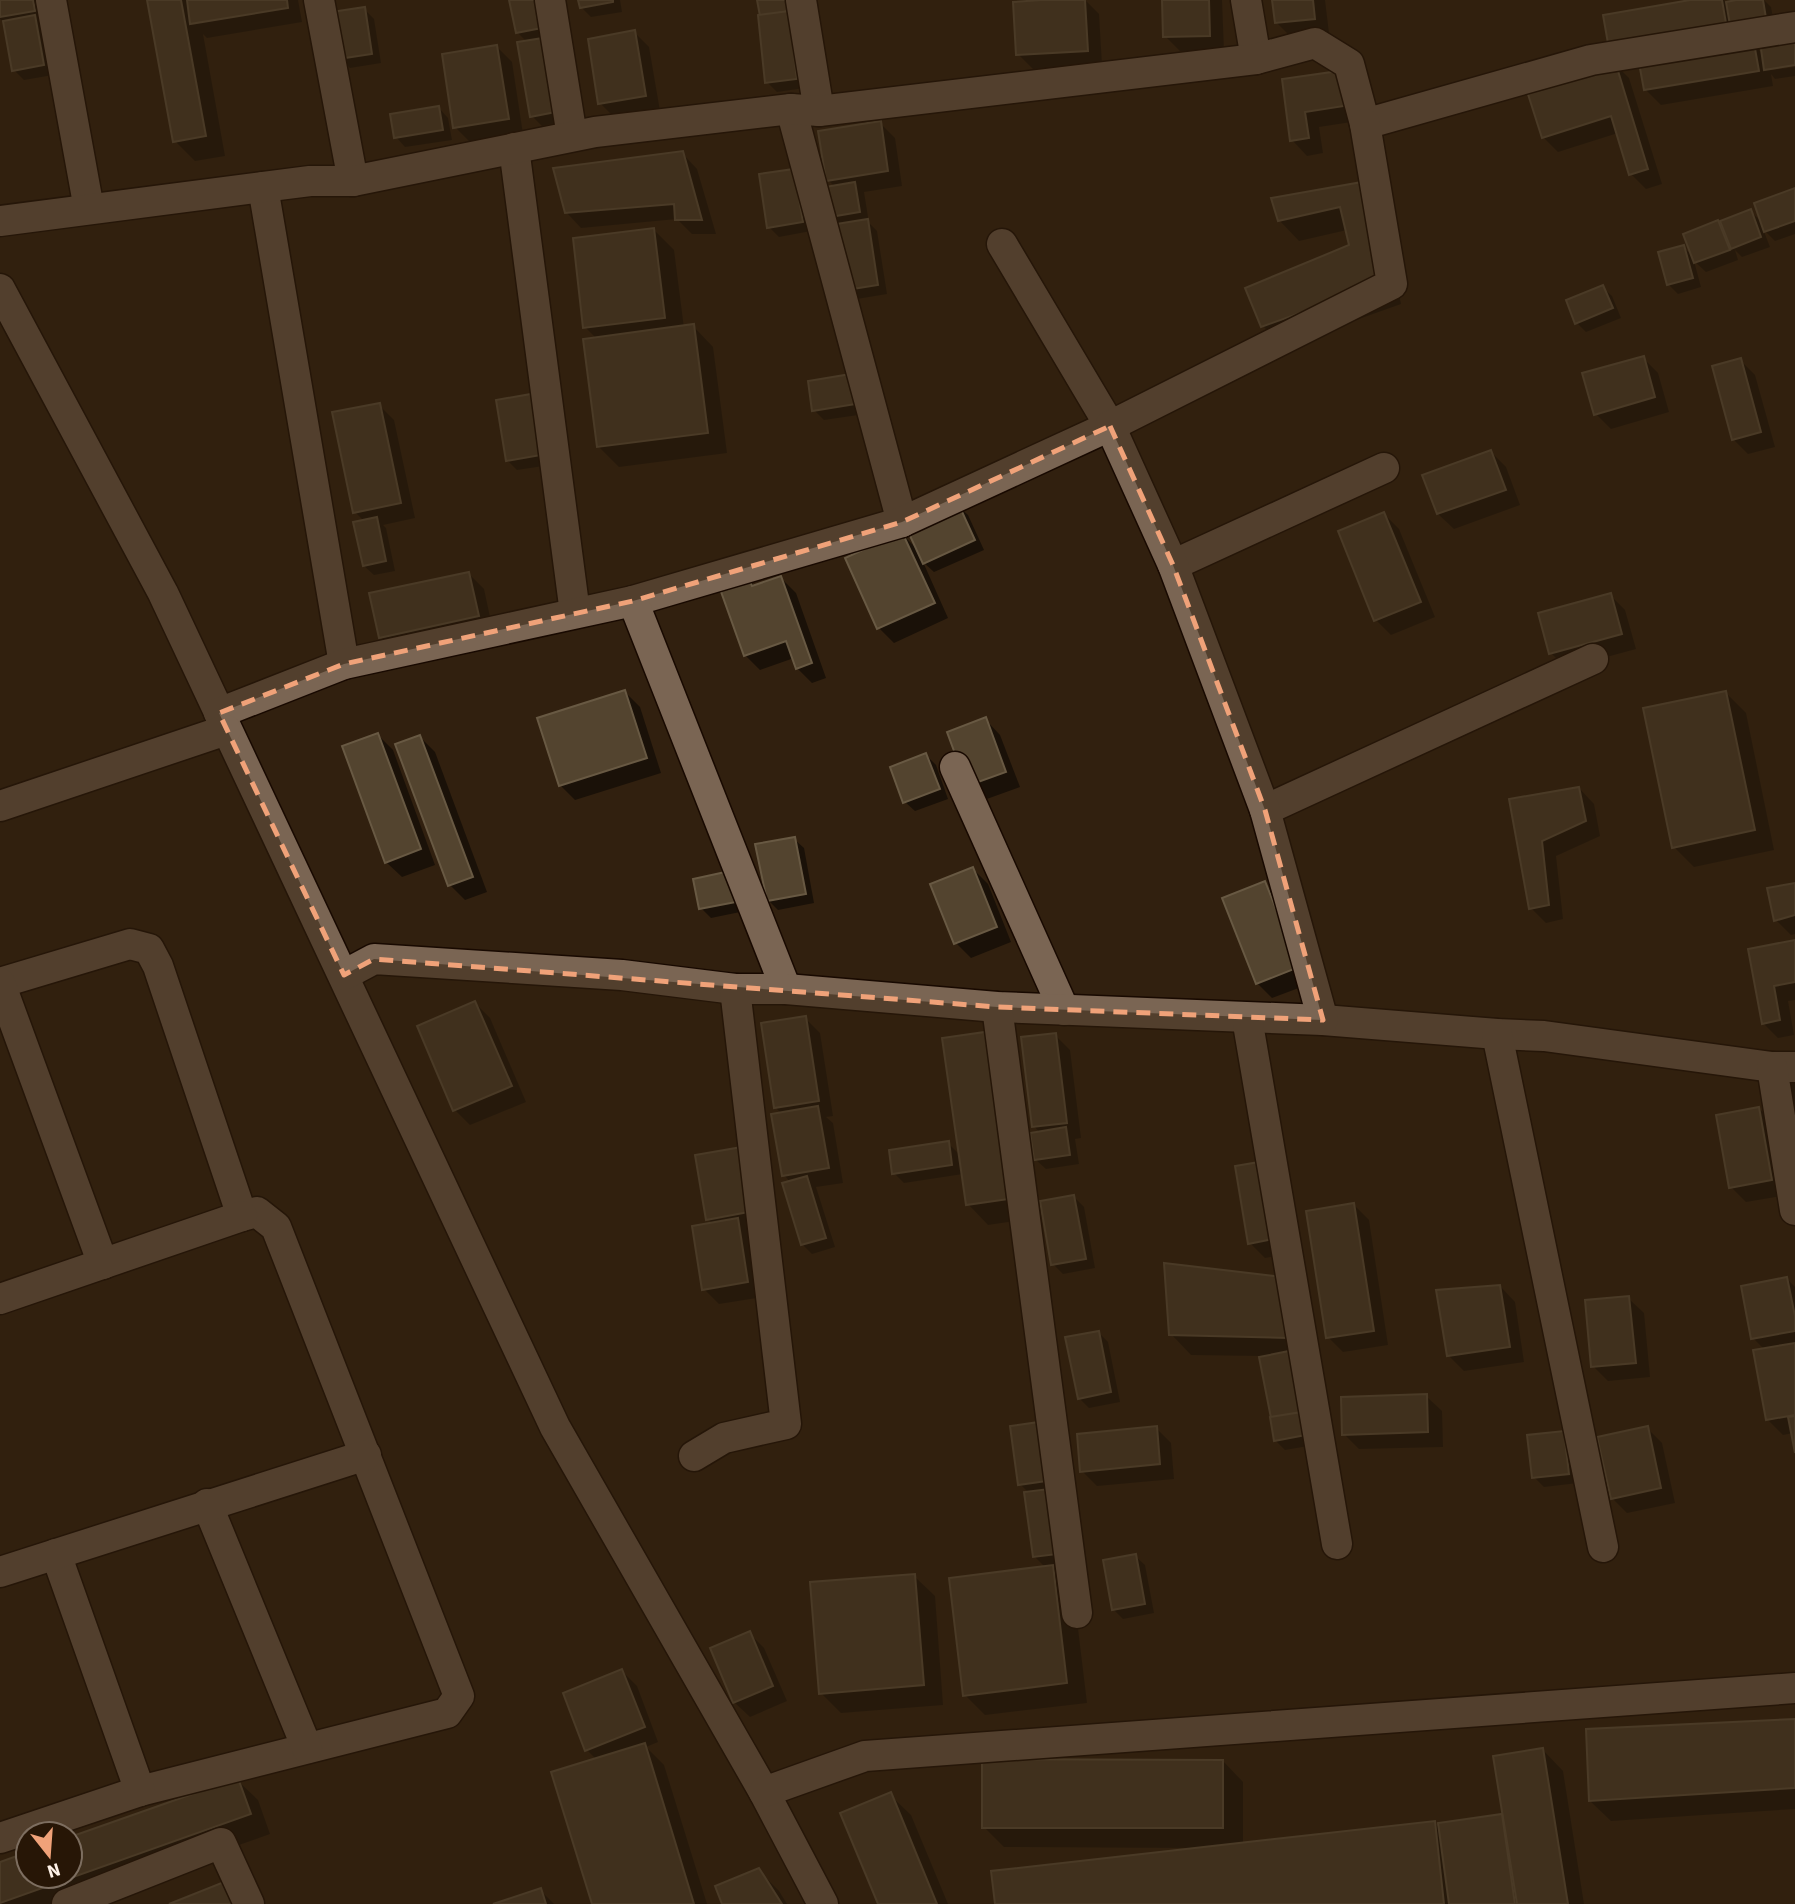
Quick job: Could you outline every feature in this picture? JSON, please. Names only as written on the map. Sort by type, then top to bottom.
[{"type":"street","points":[[51,0],[89,209]]},
{"type":"street","points":[[319,0],[353,181]]},
{"type":"street","points":[[550,0],[572,136]]},
{"type":"street","points":[[801,0],[806,110],[902,522]]},
{"type":"street","points":[[1246,0],[1256,59]]},
{"type":"street","points":[[1364,124],[1591,60],[1795,27]]},
{"type":"street","points":[[0,221],[310,181],[353,181],[572,136],[1256,59],[1315,43],[1349,64],[1364,124],[1392,284],[1110,426],[902,522],[633,601],[344,664],[223,722],[0,806]]},
{"type":"street","points":[[514,148],[575,613]]},
{"type":"street","points":[[263,187],[344,664]]},
{"type":"street","points":[[1002,244],[1110,426],[1173,565],[1265,810],[1323,1020]]},
{"type":"street","points":[[0,289],[163,593],[555,1427],[764,1792],[823,1904]]},
{"type":"street","points":[[1173,565],[1384,468]]},
{"type":"street","points":[[633,601],[786,989]]},
{"type":"street","points":[[1265,810],[1593,659]]},
{"type":"street","points":[[955,767],[1064,1010]]},
{"type":"street","points":[[103,1264],[0,983],[130,944],[149,949],[158,966],[242,1216]]},
{"type":"street","points":[[344,975],[374,959],[622,975],[735,989],[786,989],[997,1007],[1323,1020],[1544,1036],[1783,1067],[1795,1210]]},
{"type":"street","points":[[694,1456],[724,1438],[786,1424],[735,989]]},
{"type":"street","points":[[997,1007],[1077,1613]]},
{"type":"street","points":[[1247,1018],[1337,1544]]},
{"type":"street","points":[[1497,1034],[1603,1547]]},
{"type":"street","points":[[0,1299],[257,1212],[276,1227],[459,1696],[447,1713],[140,1791],[0,1838]]},
{"type":"street","points":[[0,1572],[366,1455]]},
{"type":"street","points":[[207,1504],[307,1748]]},
{"type":"street","points":[[56,1554],[140,1791]]},
{"type":"street","points":[[764,1792],[865,1755],[1795,1688]]},
{"type":"street","points":[[67,1904],[221,1843],[249,1904]]},
{"type":"highlighted area","points":[[1110,426],[1173,565],[1265,810],[1323,1020],[997,1007],[374,959],[344,975],[219,713],[344,664],[633,601],[902,522]]},
{"type":"building","points":[[0,0],[33,0],[35,11],[0,17]]},
{"type":"building","points":[[147,0],[181,0],[206,136],[173,142]]},
{"type":"building","points":[[187,0],[287,0],[288,8],[190,24]]},
{"type":"building","points":[[509,0],[536,0],[542,28],[516,33]]},
{"type":"building","points":[[578,0],[613,0],[613,2],[580,8]]},
{"type":"building","points":[[757,0],[787,0],[789,11],[760,16]]},
{"type":"building","points":[[1085,0],[1088,51],[1016,55],[1013,2]]},
{"type":"building","points":[[1162,0],[1209,0],[1210,36],[1163,37]]},
{"type":"building","points":[[1272,0],[1313,0],[1315,19],[1275,23]]},
{"type":"building","points":[[1690,0],[1722,0],[1727,29],[1609,49],[1603,15]]},
{"type":"building","points":[[1763,0],[1766,18],[1730,25],[1726,2]]},
{"type":"building","points":[[365,7],[372,54],[338,59],[331,12]]},
{"type":"building","points":[[789,11],[797,79],[765,83],[758,15]]},
{"type":"building","points":[[35,15],[44,65],[12,71],[3,21]]},
{"type":"building","points":[[635,30],[646,96],[598,104],[588,39]]},
{"type":"building","points":[[1795,37],[1795,65],[1764,70],[1760,42]]},
{"type":"building","points":[[543,38],[556,112],[530,117],[517,42]]},
{"type":"building","points":[[1754,43],[1759,71],[1644,90],[1639,63]]},
{"type":"building","points":[[497,45],[509,119],[453,128],[442,54]]},
{"type":"building","points":[[1615,61],[1648,169],[1629,175],[1611,116],[1542,138],[1526,88]]},
{"type":"building","points":[[1339,71],[1344,106],[1305,112],[1309,138],[1290,141],[1282,79]]},
{"type":"building","points":[[439,106],[443,130],[394,138],[390,114]]},
{"type":"building","points":[[881,121],[888,171],[826,181],[818,131]]},
{"type":"building","points":[[683,151],[702,220],[675,220],[674,204],[565,213],[553,168]]},
{"type":"building","points":[[794,169],[803,222],[767,228],[759,174]]},
{"type":"building","points":[[855,182],[860,212],[830,217],[825,187]]},
{"type":"building","points":[[1362,182],[1381,284],[1261,327],[1245,288],[1349,245],[1340,207],[1278,221],[1271,198]]},
{"type":"building","points":[[1795,188],[1795,221],[1764,232],[1754,203]]},
{"type":"building","points":[[1751,209],[1761,237],[1731,249],[1720,221]]},
{"type":"building","points":[[868,219],[878,285],[846,290],[836,224]]},
{"type":"building","points":[[1718,220],[1730,250],[1694,263],[1683,234]]},
{"type":"building","points":[[654,228],[665,318],[583,328],[573,238]]},
{"type":"building","points":[[1684,245],[1693,278],[1667,285],[1658,252]]},
{"type":"building","points":[[1603,285],[1613,308],[1575,324],[1566,300]]},
{"type":"building","points":[[694,324],[708,433],[597,447],[583,339]]},
{"type":"building","points":[[1644,356],[1655,397],[1594,415],[1582,373]]},
{"type":"building","points":[[1741,358],[1761,432],[1732,440],[1712,366]]},
{"type":"building","points":[[851,374],[856,404],[812,411],[808,381]]},
{"type":"building","points":[[531,394],[541,455],[506,461],[496,400]]},
{"type":"building","points":[[380,403],[401,503],[353,513],[332,412]]},
{"type":"building","points":[[1491,450],[1506,490],[1437,514],[1422,475]]},
{"type":"building","points":[[958,503],[975,540],[923,564],[906,527]]},
{"type":"building","points":[[1384,512],[1421,602],[1374,621],[1338,531]]},
{"type":"building","points":[[377,517],[386,561],[363,566],[353,522]]},
{"type":"building","points":[[902,532],[935,603],[877,629],[845,558]]},
{"type":"building","points":[[469,572],[479,616],[379,638],[369,593]]},
{"type":"building","points":[[748,576],[752,586],[781,576],[812,663],[796,669],[786,641],[744,656],[719,586]]},
{"type":"building","points":[[1611,593],[1622,634],[1549,654],[1538,613]]},
{"type":"building","points":[[625,690],[647,758],[559,786],[537,718]]},
{"type":"building","points":[[1726,691],[1755,830],[1672,848],[1643,708]]},
{"type":"building","points":[[986,717],[1006,772],[967,786],[947,732]]},
{"type":"building","points":[[378,733],[421,849],[385,863],[342,746]]},
{"type":"building","points":[[420,735],[473,877],[448,886],[395,744]]},
{"type":"building","points":[[926,753],[940,789],[903,803],[890,767]]},
{"type":"building","points":[[1579,787],[1586,821],[1542,841],[1549,905],[1529,909],[1509,799]]},
{"type":"building","points":[[795,837],[806,894],[767,901],[755,844]]},
{"type":"building","points":[[973,867],[997,927],[954,944],[930,884]]},
{"type":"building","points":[[730,871],[736,902],[699,909],[693,879]]},
{"type":"building","points":[[1265,881],[1299,967],[1256,984],[1222,898]]},
{"type":"building","points":[[1795,883],[1795,915],[1774,921],[1767,888]]},
{"type":"building","points":[[1795,940],[1795,982],[1774,986],[1780,1020],[1762,1024],[1748,949]]},
{"type":"building","points":[[475,1001],[512,1086],[453,1111],[417,1026]]},
{"type":"building","points":[[806,1016],[819,1101],[774,1108],[761,1023]]},
{"type":"building","points":[[985,1032],[1009,1199],[966,1205],[942,1038]]},
{"type":"building","points":[[1056,1033],[1067,1123],[1032,1127],[1021,1037]]},
{"type":"building","points":[[818,1106],[829,1168],[782,1176],[771,1114]]},
{"type":"building","points":[[1759,1107],[1772,1180],[1729,1188],[1716,1115]]},
{"type":"building","points":[[1066,1127],[1070,1155],[1034,1160],[1030,1133]]},
{"type":"building","points":[[949,1141],[952,1165],[892,1174],[889,1150]]},
{"type":"building","points":[[742,1147],[754,1211],[706,1220],[695,1155]]},
{"type":"building","points":[[1265,1161],[1279,1238],[1248,1244],[1235,1166]]},
{"type":"building","points":[[807,1176],[826,1238],[801,1245],[782,1183]]},
{"type":"building","points":[[1074,1195],[1086,1259],[1051,1265],[1040,1201]]},
{"type":"building","points":[[1354,1203],[1374,1331],[1326,1338],[1306,1211]]},
{"type":"building","points":[[738,1218],[748,1282],[702,1290],[692,1226]]},
{"type":"building","points":[[1164,1263],[1283,1277],[1288,1338],[1169,1335]]},
{"type":"building","points":[[1787,1277],[1795,1316],[1795,1331],[1751,1339],[1741,1286]]},
{"type":"building","points":[[1500,1285],[1510,1347],[1447,1356],[1436,1290]]},
{"type":"building","points":[[1629,1296],[1636,1363],[1591,1367],[1585,1300]]},
{"type":"building","points":[[1099,1331],[1111,1392],[1078,1399],[1065,1337]]},
{"type":"building","points":[[1795,1343],[1795,1415],[1766,1420],[1753,1350]]},
{"type":"building","points":[[1289,1351],[1302,1412],[1271,1418],[1259,1357]]},
{"type":"building","points":[[1427,1394],[1428,1432],[1342,1435],[1341,1397]]},
{"type":"building","points":[[1302,1412],[1306,1435],[1274,1441],[1270,1417]]},
{"type":"building","points":[[1795,1416],[1795,1453],[1788,1417]]},
{"type":"building","points":[[1039,1422],[1047,1481],[1018,1485],[1010,1426]]},
{"type":"building","points":[[1157,1426],[1160,1464],[1080,1472],[1077,1434]]},
{"type":"building","points":[[1648,1426],[1661,1488],[1611,1499],[1597,1437]]},
{"type":"building","points":[[1564,1431],[1569,1474],[1532,1478],[1527,1435]]},
{"type":"building","points":[[1049,1489],[1058,1554],[1033,1557],[1024,1492]]},
{"type":"building","points":[[1136,1554],[1145,1604],[1112,1610],[1103,1560]]},
{"type":"building","points":[[1053,1565],[1067,1683],[963,1696],[949,1578]]},
{"type":"building","points":[[915,1574],[924,1685],[819,1694],[810,1582]]},
{"type":"building","points":[[750,1631],[773,1686],[733,1703],[710,1648]]},
{"type":"building","points":[[622,1669],[645,1727],[585,1751],[563,1693]]},
{"type":"building","points":[[1795,1719],[1795,1788],[1589,1801],[1586,1729]]},
{"type":"building","points":[[645,1743],[694,1904],[592,1904],[551,1772]]},
{"type":"building","points":[[1543,1748],[1568,1904],[1517,1904],[1493,1756]]},
{"type":"building","points":[[982,1759],[1223,1760],[1223,1828],[982,1828]]},
{"type":"building","points":[[238,1778],[251,1814],[84,1873],[84,1832]]},
{"type":"building","points":[[891,1792],[937,1904],[878,1904],[840,1813]]},
{"type":"building","points":[[1502,1814],[1515,1904],[1449,1904],[1438,1823]]},
{"type":"building","points":[[1435,1821],[1444,1904],[995,1904],[991,1871]]},
{"type":"building","points":[[14,1857],[14,1890],[37,1890],[0,1903],[0,1862]]},
{"type":"building","points":[[759,1868],[782,1904],[722,1904],[715,1886]]},
{"type":"building","points":[[224,1882],[233,1904],[169,1904]]},
{"type":"building","points":[[541,1888],[546,1904],[493,1904]]}]
